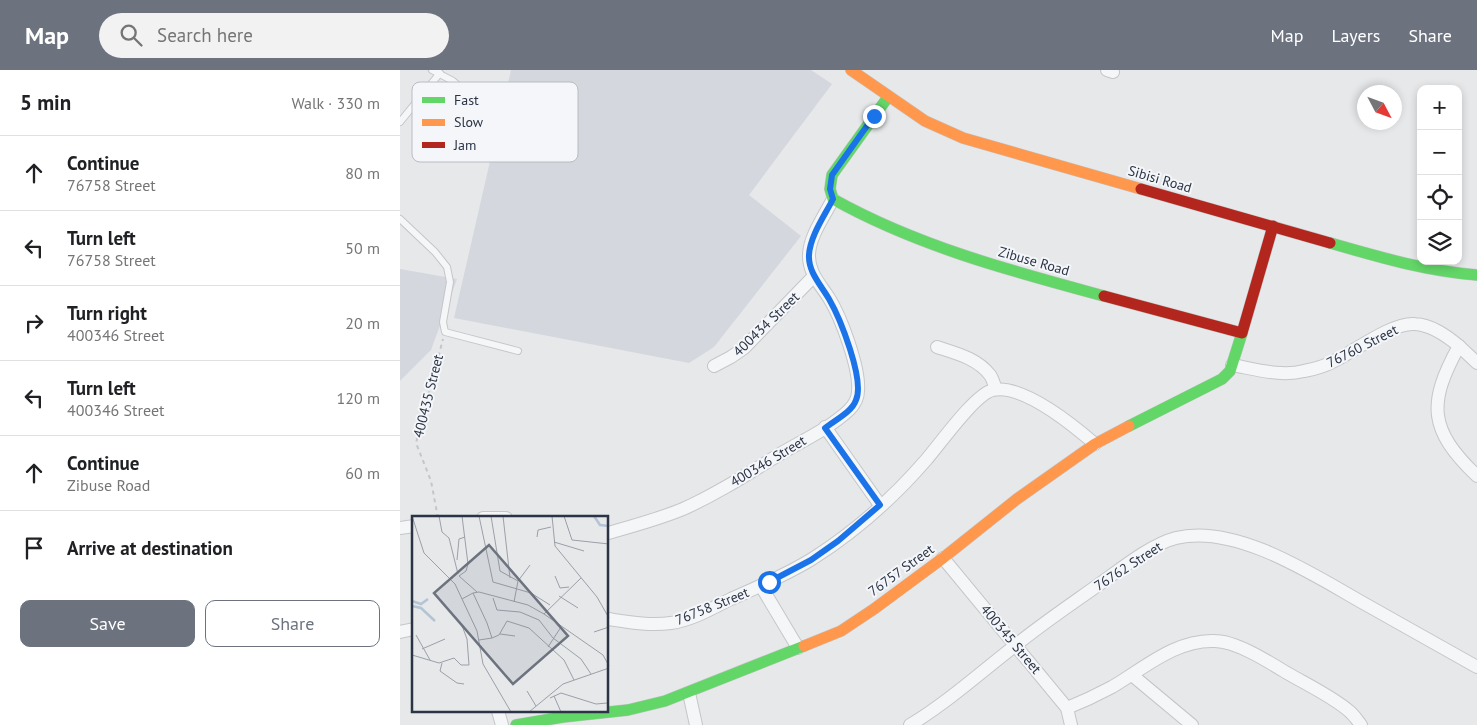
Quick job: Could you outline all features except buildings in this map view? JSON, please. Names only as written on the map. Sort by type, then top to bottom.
[{"type":"street","name":"Sibisi Road","points":[[851,70],[925,121],[963,138],[1408,265],[1450,273],[1477,274]]},
{"type":"street","points":[[833,199],[830,189],[832,175],[888,97]]},
{"type":"street","name":"400346 Street","points":[[609,533],[683,509],[734,482],[825,428],[848,411],[856,401],[858,384],[851,352],[836,312],[814,276],[809,263],[810,248],[833,199]]},
{"type":"street","name":"Zibuse Road","points":[[833,199],[893,230],[958,254],[1117,301],[1242,333]]},
{"type":"street","points":[[1242,333],[1273,226]]},
{"type":"street","name":"400434 Street","points":[[714,366],[744,348],[814,276]]},
{"type":"street","name":"76760 Street","points":[[1232,365],[1280,373],[1302,372],[1335,361],[1402,325],[1416,324],[1434,329],[1447,336],[1477,363]]},
{"type":"street","name":"76757 Street","points":[[516,725],[563,717],[628,710],[664,701],[689,693],[841,631],[943,558],[1017,499],[1095,444],[1226,376],[1232,365],[1242,333]]},
{"type":"street","points":[[1459,346],[1442,382],[1437,412],[1449,446],[1477,476]]},
{"type":"street","points":[[937,347],[960,354],[978,364],[990,375],[996,389],[1009,390],[1046,407],[1095,444]]},
{"type":"street","name":"76758 Street","points":[[609,619],[655,624],[672,623],[704,612],[761,586],[811,560],[838,541],[880,505],[911,476],[974,403],[989,391],[996,389]]},
{"type":"street","points":[[825,428],[880,505]]},
{"type":"street","name":"76762 Street","points":[[910,725],[941,704],[1015,645],[1125,566],[1161,544],[1175,538],[1199,535],[1228,539],[1270,553],[1477,667]]},
{"type":"street","name":"400345 Street","points":[[943,558],[1067,708],[1071,725]]},
{"type":"street","points":[[761,586],[798,648]]},
{"type":"street","points":[[1067,708],[1132,675],[1161,656],[1185,646],[1216,640],[1262,658],[1349,710],[1362,725]]},
{"type":"street","points":[[1132,675],[1192,725]]},
{"type":"street","points":[[689,693],[696,725]]},
{"type":"street","points":[[498,712],[502,725]]},
{"type":"lane","points":[[432,70],[454,82]]},
{"type":"lane","points":[[433,82],[440,73]]},
{"type":"lane","points":[[400,122],[412,107]]},
{"type":"lane","points":[[400,219],[443,261],[449,274],[443,322],[444,332],[518,351]]},
{"type":"path","name":"400435 Street","points":[[438,516],[431,482],[416,443],[444,332]]},
{"type":"shaded area","points":[[511,70],[811,70],[832,84],[749,195],[801,236],[714,347],[689,363],[454,318],[490,162],[578,162],[578,82],[508,82]]},
{"type":"shaded area","points":[[400,269],[457,279],[431,350],[400,381]]},
{"type":"traffic: fast","points":[[888,97],[832,175],[830,189],[833,199],[865,216],[931,244],[1000,267],[1104,296]]},
{"type":"traffic: fast","points":[[1330,243],[1421,267],[1477,275]]},
{"type":"traffic: fast","points":[[1129,426],[1222,379],[1230,371],[1242,333]]},
{"type":"traffic: fast","points":[[516,725],[563,717],[628,710],[665,701],[804,646]]},
{"type":"traffic: slow","points":[[851,70],[925,121],[963,138],[1141,189]]},
{"type":"traffic: slow","points":[[804,646],[841,631],[874,609],[943,558],[1017,499],[1095,444],[1129,426]]},
{"type":"traffic: jam","points":[[1141,189],[1330,243]]},
{"type":"traffic: jam","points":[[1104,296],[1242,333],[1273,226]]},
{"type":"route","points":[[769,582],[811,560],[860,524],[880,505],[825,428],[848,411],[856,401],[858,391],[857,377],[851,352],[836,312],[814,276],[809,263],[810,248],[833,199],[830,189],[832,175],[874,116]]}]
